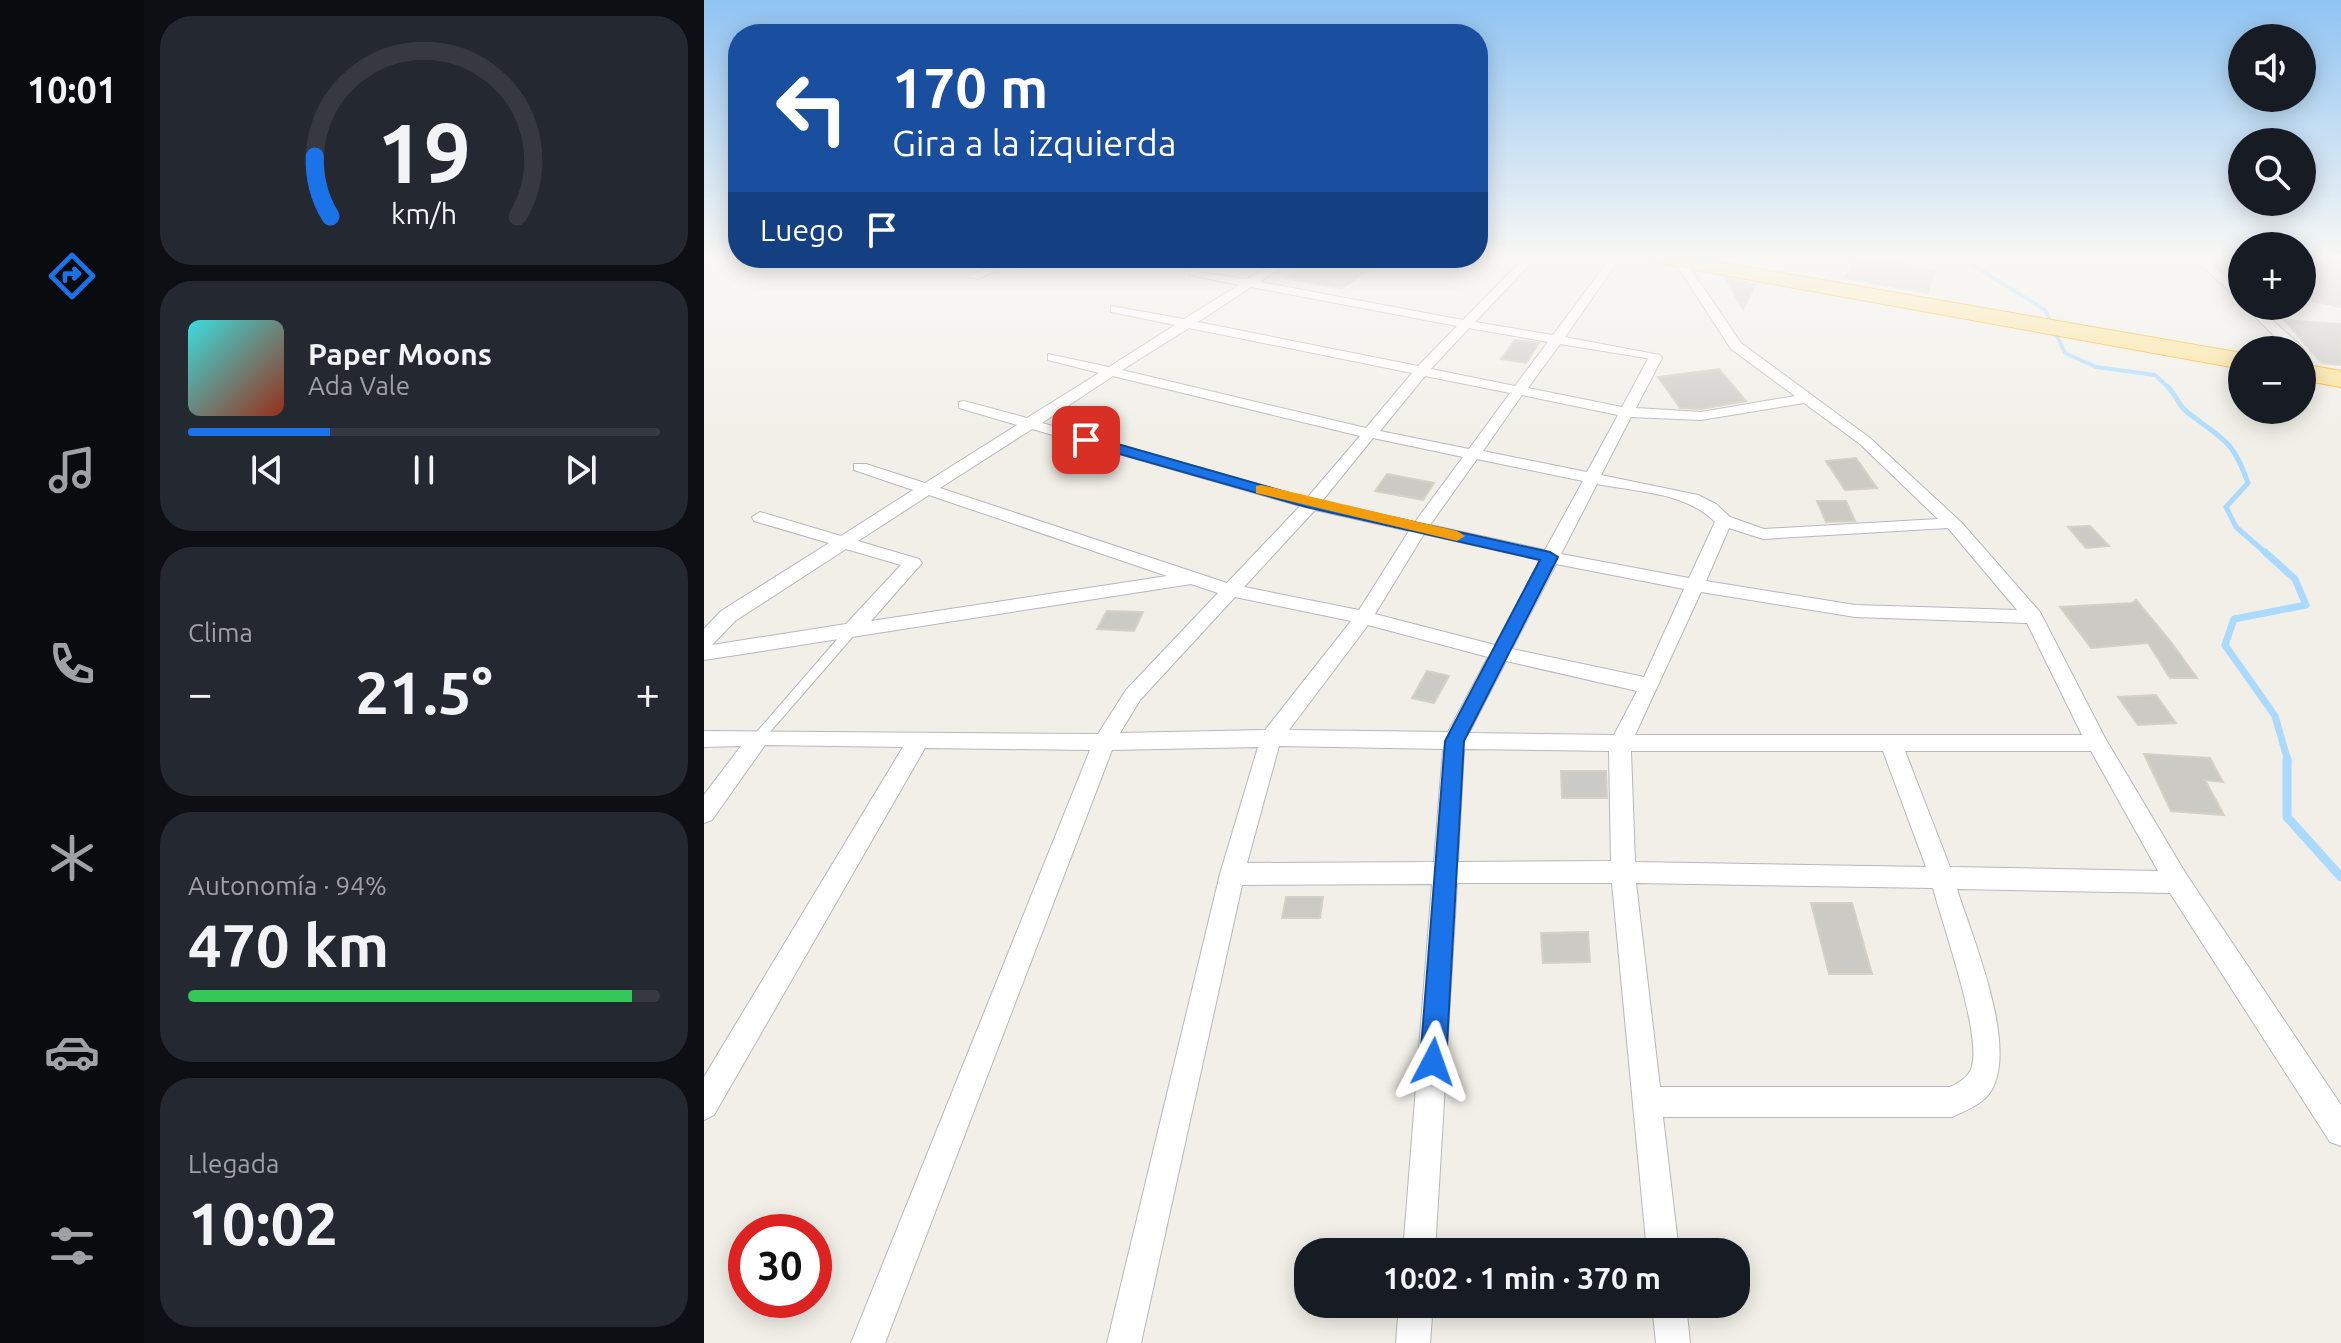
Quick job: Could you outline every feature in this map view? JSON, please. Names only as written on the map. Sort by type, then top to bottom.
[{"type":"highway","points":[[2008,320],[2228,359]]},
{"type":"street","points":[[1166,320],[1625,412],[1701,416],[1807,398]]},
{"type":"street","points":[[704,641],[728,616],[1193,320]]},
{"type":"street","points":[[1420,1238],[1454,741],[1625,412],[1654,363],[1653,356],[1443,320]]},
{"type":"street","points":[[868,1343],[1104,742],[1133,695],[1311,504],[1421,372],[1470,320]]},
{"type":"street","points":[[1124,1343],[1232,874],[1271,738],[1364,617],[1419,528],[1569,320]]},
{"type":"street","points":[[1719,320],[1736,346],[1865,441],[1952,523],[2033,617],[2097,743],[2177,882],[2341,1131]]},
{"type":"street","points":[[2265,320],[2282,336]]},
{"type":"street","points":[[1053,357],[1299,419],[1692,498],[1710,507],[1724,521],[1763,534],[1952,523]]},
{"type":"street","points":[[964,405],[1311,504],[1550,557],[1855,611],[2033,617]]},
{"type":"street","points":[[860,467],[1229,590],[1364,617],[1499,653],[1650,686]]},
{"type":"street","points":[[760,517],[913,563],[851,631]]},
{"type":"street","points":[[1662,1238],[1623,872],[1620,743],[1650,686],[1724,521]]},
{"type":"street","points":[[704,653],[1194,578]]},
{"type":"street","points":[[704,739],[759,737],[1104,742],[1271,738],[1620,743],[2097,743]]},
{"type":"street","points":[[704,813],[759,737]]},
{"type":"street","points":[[704,1105],[919,739]]},
{"type":"street","points":[[1647,1102],[1952,1102],[1973,1093],[1985,1077],[1988,1053],[1986,1030],[1942,878],[1891,743]]},
{"type":"street","points":[[1232,874],[1623,872],[2177,882]]},
{"type":"street","points":[[1413,1343],[1415,1318]]},
{"type":"street","points":[[1670,1318],[1673,1343]]},
{"type":"lane","points":[[759,737],[851,631]]},
{"type":"building","points":[[2284,320],[2341,324],[2341,365],[2322,363],[2316,356],[2316,336],[2298,336]]},
{"type":"building","points":[[1515,340],[1539,343],[1526,363],[1501,359]]},
{"type":"building","points":[[1719,369],[1746,401],[1701,409],[1680,408],[1658,377]]},
{"type":"building","points":[[1856,458],[1877,488],[1845,490],[1826,461]]},
{"type":"building","points":[[1387,474],[1434,483],[1423,500],[1375,491]]},
{"type":"building","points":[[1817,501],[1846,501],[1855,521],[1826,522]]},
{"type":"building","points":[[2090,526],[2109,546],[2086,548],[2068,527]]},
{"type":"building","points":[[2136,600],[2197,678],[2170,678],[2148,643],[2091,648],[2060,607],[2132,603]]},
{"type":"building","points":[[1107,611],[1143,612],[1134,631],[1097,629]]},
{"type":"building","points":[[1427,671],[1449,676],[1434,703],[1412,698]]},
{"type":"building","points":[[2156,695],[2176,723],[2138,725],[2118,697]]},
{"type":"building","points":[[2144,754],[2210,758],[2223,782],[2205,780],[2224,815],[2171,811]]},
{"type":"building","points":[[1561,771],[1606,771],[1607,798],[1562,798]]},
{"type":"building","points":[[1286,897],[1323,897],[1320,918],[1282,918]]},
{"type":"building","points":[[1811,903],[1852,903],[1872,974],[1829,974]]},
{"type":"building","points":[[1588,932],[1590,962],[1543,963],[1541,933]]},
{"type":"waterway","points":[[2049,320],[2065,353],[2096,367],[2155,375],[2168,387]]},
{"type":"waterway","points":[[2168,387],[2184,410],[2225,441],[2237,457],[2248,483],[2226,507],[2236,527],[2267,554]]},
{"type":"waterway","points":[[2265,552],[2295,579],[2306,605],[2234,619],[2225,645],[2275,716],[2288,761]]},
{"type":"waterway","points":[[2287,759],[2287,817],[2341,877]]},
{"type":"slow traffic","points":[[1261,489],[1311,504],[1457,536]]},
{"type":"route","points":[[1086,440],[1311,504],[1550,557],[1454,741],[1433,1062]]}]
